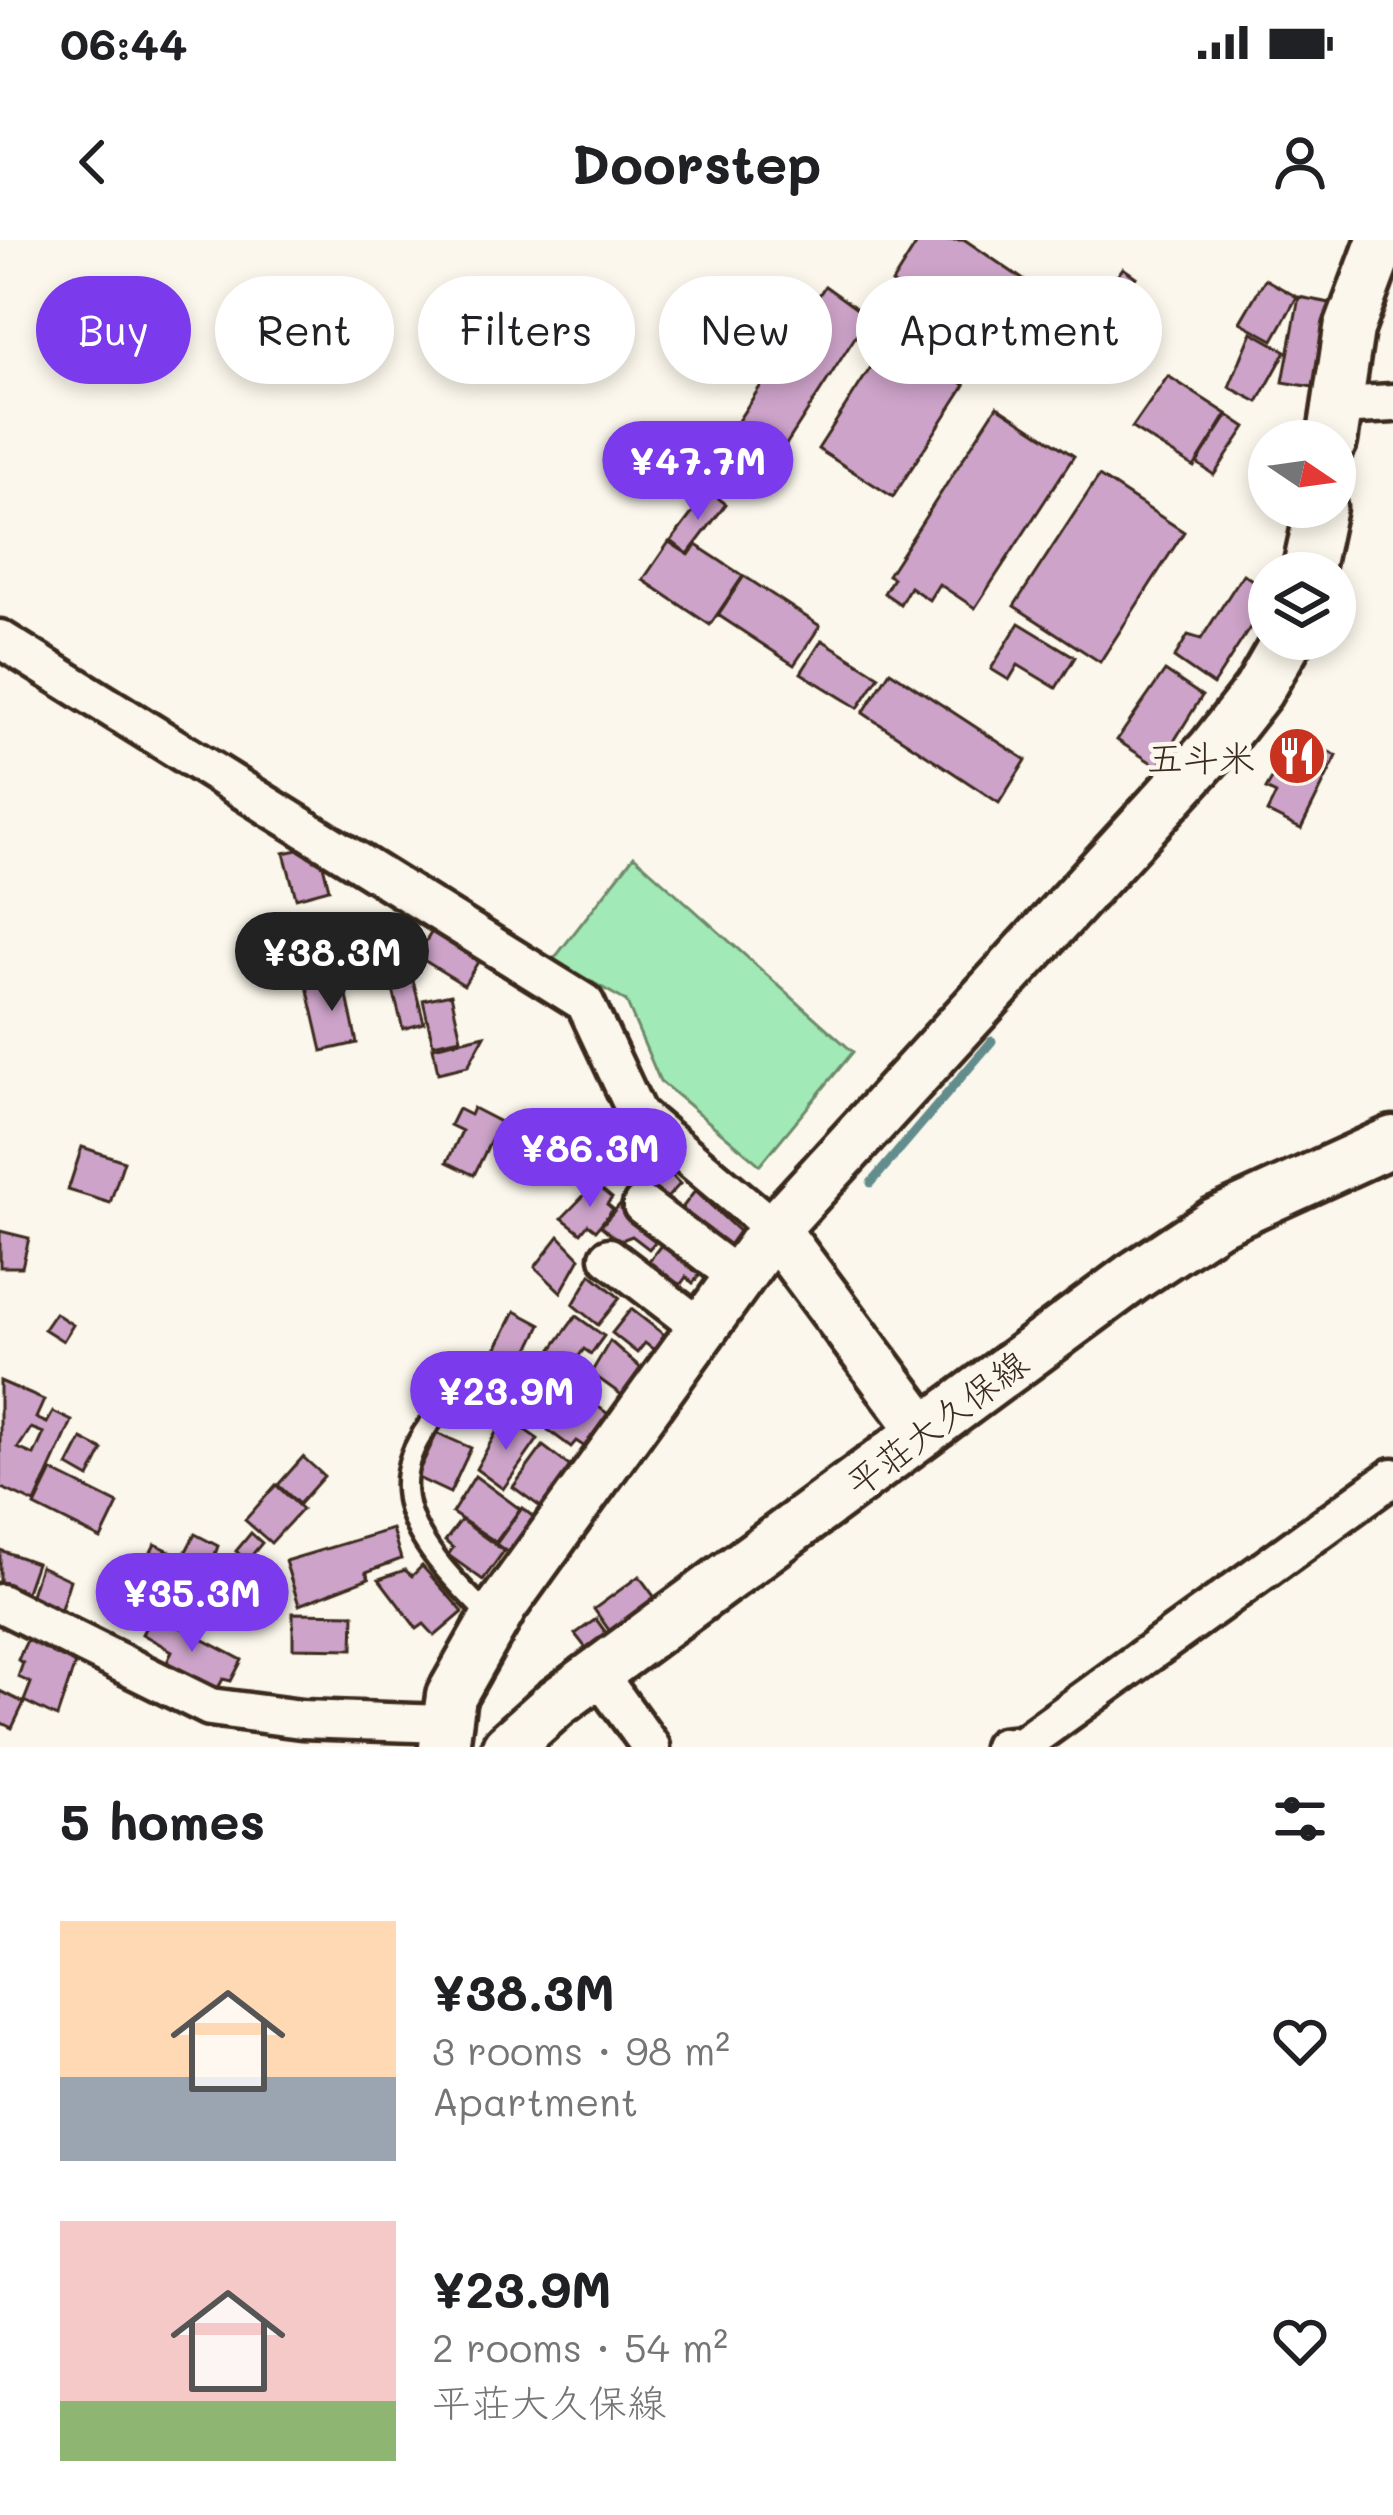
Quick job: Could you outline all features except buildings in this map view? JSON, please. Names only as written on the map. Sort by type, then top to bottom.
[{"type":"street","points":[[1336,420],[1349,329],[1382,240]]},
{"type":"street","points":[[1346,420],[1393,403]]},
{"type":"street","points":[[0,639],[585,1003],[637,1114],[774,1228],[924,1431]]},
{"type":"street","points":[[0,1603],[210,1707],[444,1736],[452,1696],[494,1621],[774,1228],[1212,750],[1258,692],[1276,660]]},
{"type":"street","name":"平荘大久保線","points":[[507,1747],[555,1704],[1133,1276],[1216,1222],[1298,1180],[1393,1141]]},
{"type":"street","points":[[642,1205],[739,1278]]},
{"type":"street","points":[[609,1257],[704,1330]]},
{"type":"street","points":[[1002,1747],[1022,1745],[1393,1477]]},
{"type":"street","points":[[599,1675],[651,1747]]},
{"type":"lane","points":[[458,1393],[432,1416],[405,1473],[419,1538],[433,1561],[494,1621]]},
{"type":"green space","points":[[634,856],[853,1052],[760,1165],[660,1081],[626,1001],[553,960]]},
{"type":"waterway","points":[[871,1183],[992,1041]]},
{"type":"place","name":"五斗米","points":[[1297,756]]}]
